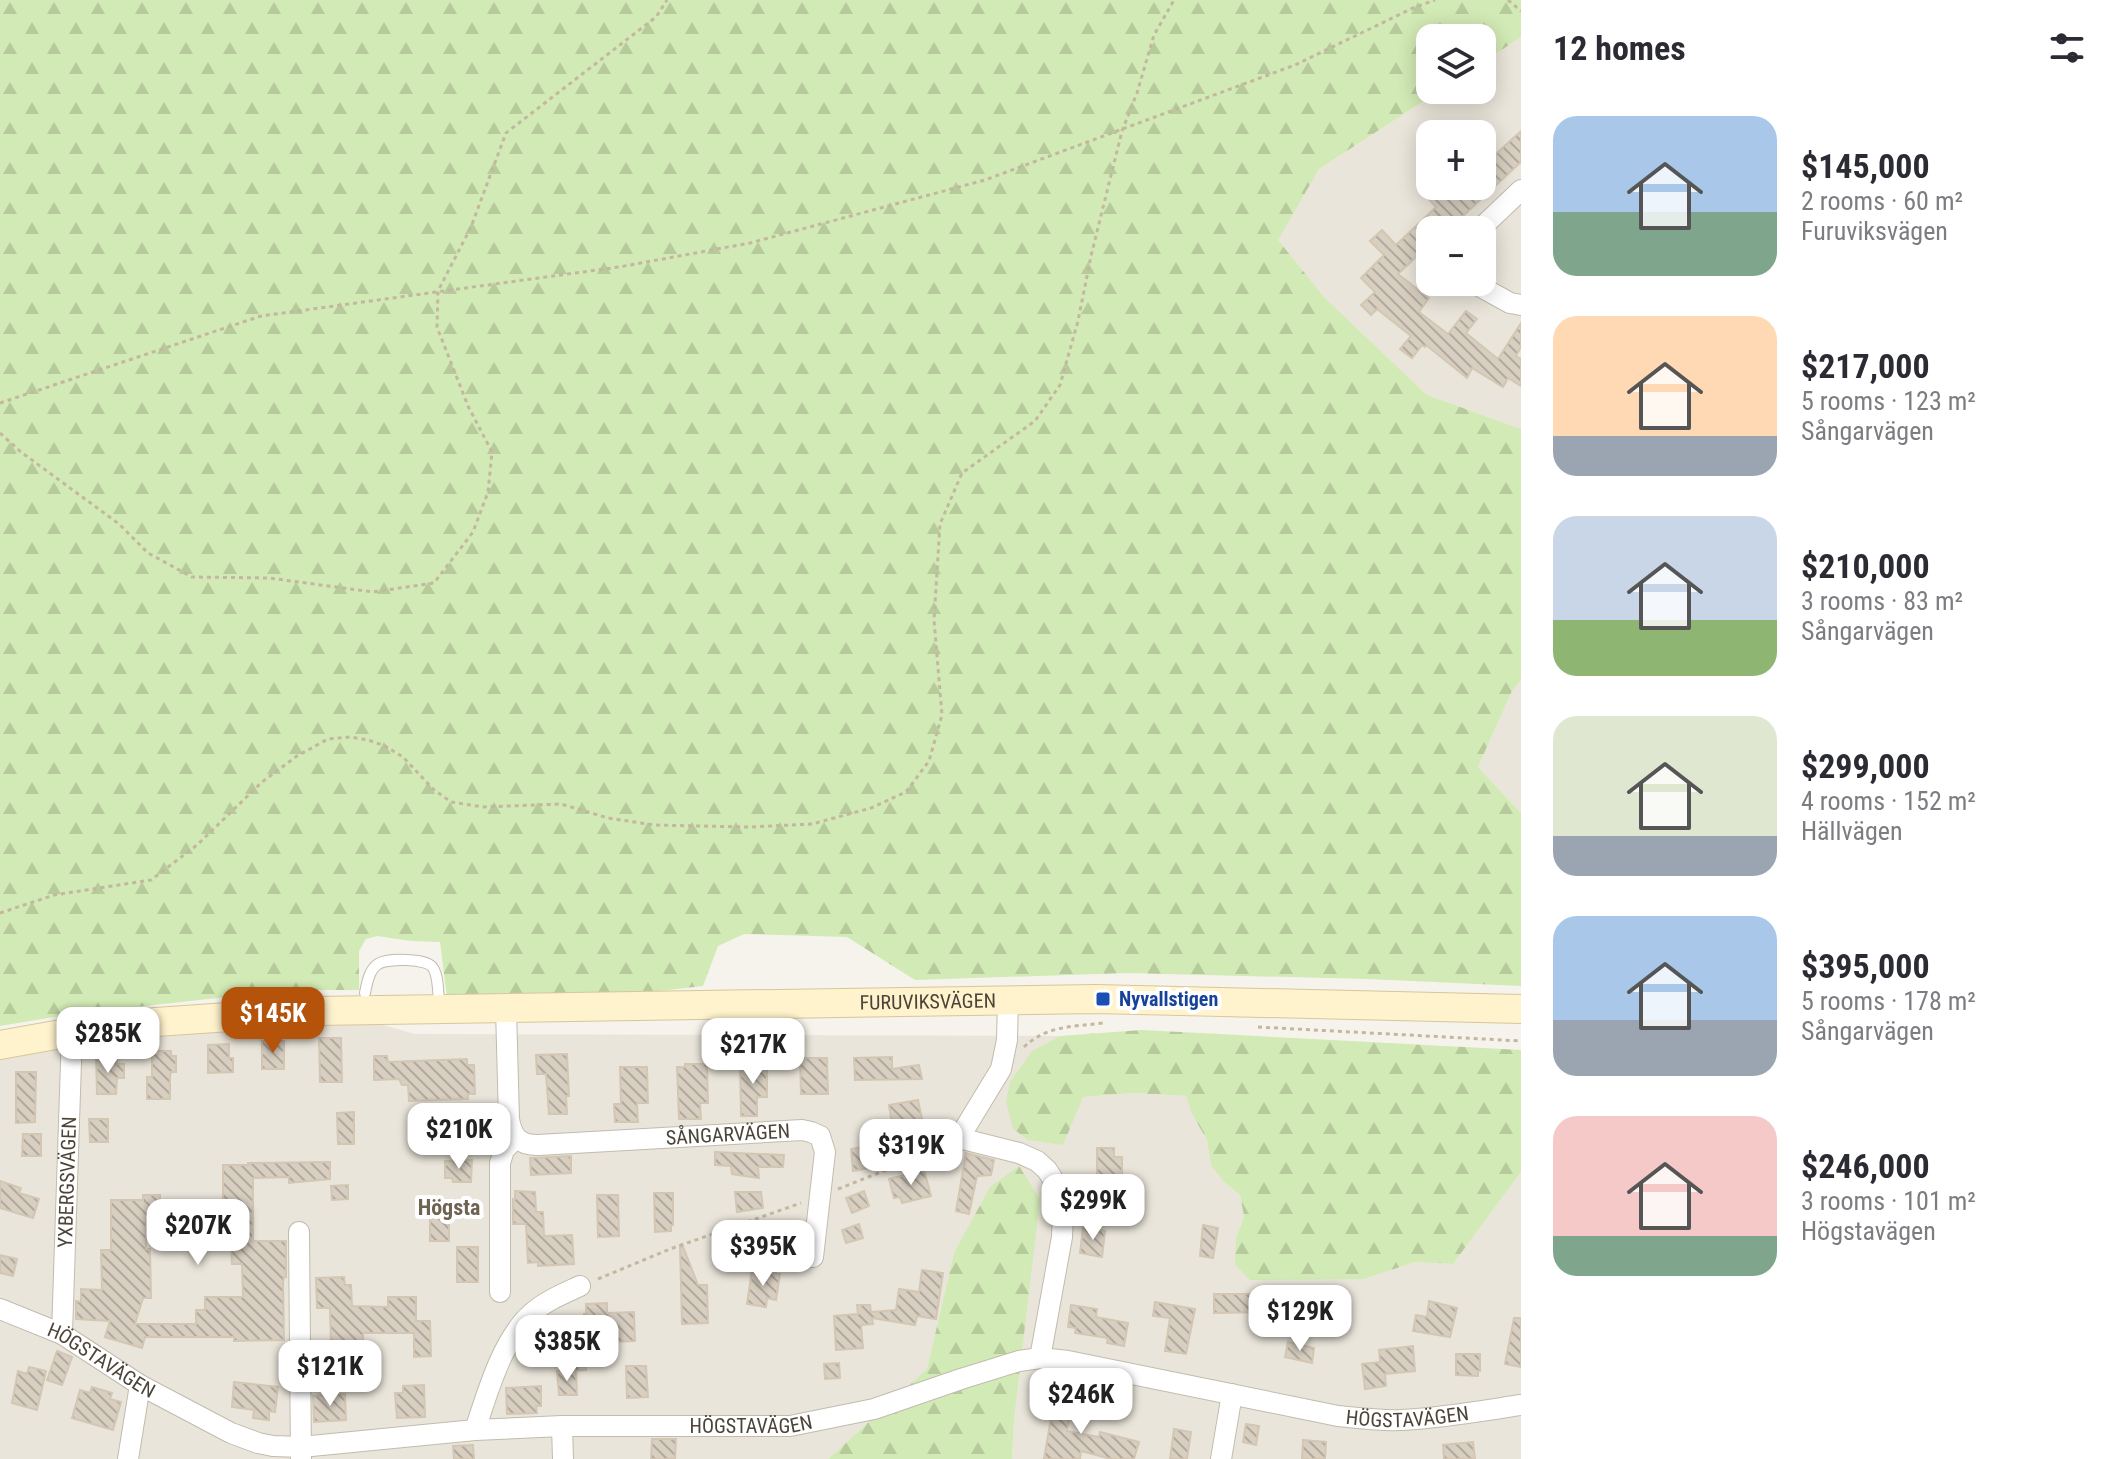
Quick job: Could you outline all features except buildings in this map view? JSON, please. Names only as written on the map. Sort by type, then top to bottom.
[{"type":"main road","name":"FURUVIKSVÄGEN","points":[[0,1045],[156,1022],[316,1011],[1008,999],[1521,1009]]},
{"type":"street","points":[[1494,216],[1521,190]]},
{"type":"street","points":[[1496,295],[1521,305]]},
{"type":"street","points":[[1008,999],[1007,1040],[1001,1069],[959,1138],[1019,1153],[1037,1161],[1058,1187],[1063,1212],[1062,1237],[1040,1358]]},
{"type":"street","points":[[500,1292],[500,1163],[504,1150],[516,1138],[509,1119],[506,1009]]},
{"type":"street","name":"YXBERGSVÄGEN","points":[[62,1334],[72,1032]]},
{"type":"street","name":"SÅNGARVÄGEN","points":[[516,1138],[523,1143],[538,1145],[807,1131],[820,1136],[825,1160],[813,1257]]},
{"type":"street","points":[[299,1232],[301,1453]]},
{"type":"street","points":[[475,1430],[499,1365],[524,1321],[548,1301],[580,1286]]},
{"type":"street","name":"HÖGSTAVÄGEN","points":[[0,1309],[62,1334],[140,1385],[244,1439],[301,1453],[475,1430],[562,1426],[799,1425],[874,1409],[995,1368],[1040,1358],[1068,1361],[1338,1416],[1373,1420],[1443,1416],[1521,1405]]},
{"type":"street","points":[[128,1459],[140,1385]]},
{"type":"street","points":[[1221,1459],[1232,1394]]},
{"type":"street","points":[[562,1426],[563,1459]]},
{"type":"lane","points":[[365,993],[371,971],[376,965],[423,961],[433,967],[436,975],[439,1010]]},
{"type":"path","points":[[0,433],[119,524],[148,553],[192,577],[269,578],[373,592],[434,583],[473,532],[488,492],[492,452],[468,406],[437,327],[438,291],[471,227],[506,133],[656,17],[667,0]]},
{"type":"path","points":[[0,913],[54,895],[151,880],[197,845],[262,782],[297,756],[328,739],[350,737],[385,746],[403,757],[433,789],[451,802],[483,807],[561,804],[608,818],[654,825],[750,827],[812,824],[871,808],[906,792],[929,761],[942,715],[934,620],[940,524],[962,473],[1035,421],[1060,385],[1122,131],[1154,35],[1174,0]]},
{"type":"path","points":[[0,403],[261,316],[619,267],[750,243],[985,180],[1295,65],[1435,0]]},
{"type":"path","points":[[1508,0],[1521,11]]},
{"type":"path","points":[[1001,1069],[1034,1038],[1048,1030],[1115,1022]]},
{"type":"path","points":[[1255,1027],[1521,1041]]},
{"type":"path","points":[[580,1286],[670,1249],[934,1153],[959,1138]]},
{"type":"shaded area","points":[[1521,37],[1521,429],[1427,395],[1324,297],[1277,240],[1319,169],[1419,104],[1496,104],[1496,54]]},
{"type":"shaded area","points":[[1521,680],[1521,813],[1478,767],[1512,691]]},
{"type":"shaded area","points":[[358,1018],[415,1034],[1060,1036],[1032,1052],[1083,1097],[1134,1093],[1186,1096],[1207,1140],[1211,1166],[1240,1195],[1244,1215],[1236,1238],[1364,1279],[1415,1262],[1453,1264],[1521,1172],[1521,1459],[1012,1459],[1014,1419],[954,1253],[927,1369],[828,1459],[0,1459],[0,1050]]},
{"type":"green space","points":[[0,0],[1521,0],[1521,37],[1496,54],[1496,24],[1416,24],[1416,104],[1419,104],[1319,169],[1278,240],[1324,297],[1427,395],[1521,429],[1521,680],[1512,691],[1478,767],[1521,813],[1521,986],[1127,973],[915,980],[847,937],[744,934],[718,946],[703,986],[624,995],[447,997],[440,942],[377,936],[366,939],[359,951],[359,990],[289,990],[72,1014],[0,1026]]},
{"type":"green space","points":[[1142,1030],[1521,1050],[1521,1172],[1453,1264],[1415,1262],[1364,1279],[1250,1280],[1235,1265],[1236,1238],[1244,1216],[1240,1195],[1211,1166],[1207,1140],[1186,1096],[1134,1093],[1083,1097],[1063,1145],[1029,1140],[1013,1129],[1006,1102],[1010,1082],[1032,1051],[1060,1036]]},
{"type":"green space","points":[[1019,1166],[1040,1199],[1012,1459],[828,1459],[927,1369],[954,1253],[990,1187]]},
{"type":"place","name":"Nyvallstigen","points":[[1103,999]]},
{"type":"district","name":"Högsta","points":[[449,1207]]}]
